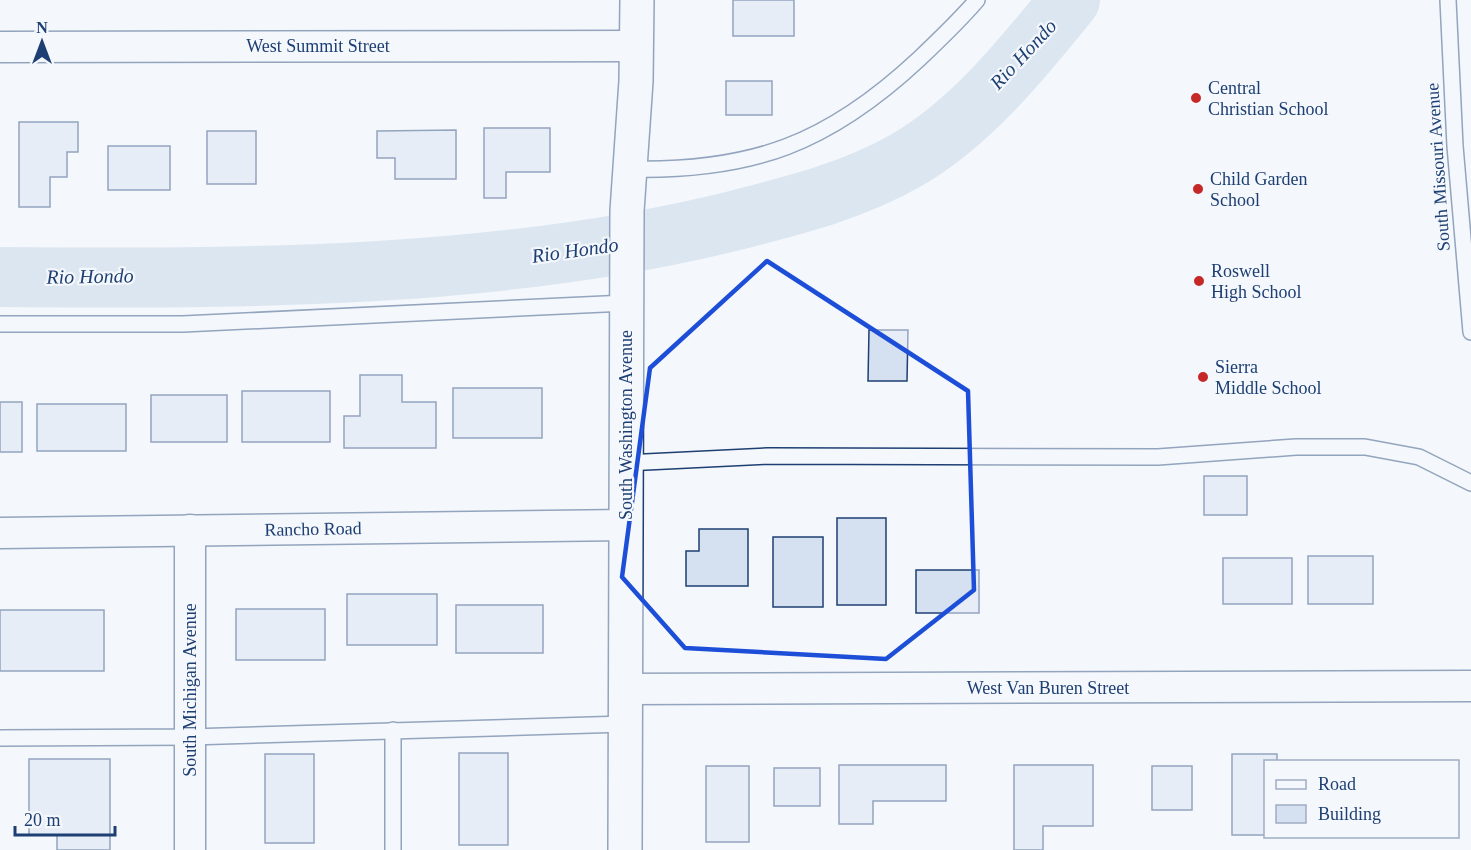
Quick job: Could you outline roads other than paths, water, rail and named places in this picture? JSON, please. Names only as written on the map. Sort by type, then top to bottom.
[{"type":"street","name":"South Washington Avenue","points":[[625,850],[627,211],[637,46],[637,0]]},
{"type":"street","name":"West Summit Street","points":[[0,47],[637,46]]},
{"type":"street","name":"Rancho Road","points":[[0,534],[626,525]]},
{"type":"street","name":"South Michigan Avenue","points":[[190,530],[190,850]]},
{"type":"street","name":"West Van Buren Street","points":[[625,689],[1471,686]]},
{"type":"lane","points":[[629,169],[709,168],[750,159],[795,145],[836,124],[889,86],[960,20],[977,0]]},
{"type":"lane","name":"South Missouri Avenue","points":[[1448,0],[1456,157],[1471,332]]},
{"type":"lane","points":[[0,324],[183,324],[626,303]]},
{"type":"lane","points":[[625,463],[768,456],[1158,457],[1296,447],[1365,447],[1419,457],[1471,483]]},
{"type":"lane","points":[[0,738],[190,736],[625,724]]},
{"type":"lane","points":[[393,730],[393,850]]},
{"type":"waterway","name":"Rio Hondo","points":[[0,277],[277,275],[464,264],[556,254],[648,239],[737,220],[802,203],[865,181],[929,146],[974,109],[995,88],[1070,0]]},
{"type":"place","name":"Central Christian School","points":[[1196,98]]},
{"type":"place","name":"Child Garden School","points":[[1198,189]]},
{"type":"place","name":"Roswell High School","points":[[1199,281]]},
{"type":"place","name":"Sierra Middle School","points":[[1203,377]]}]
